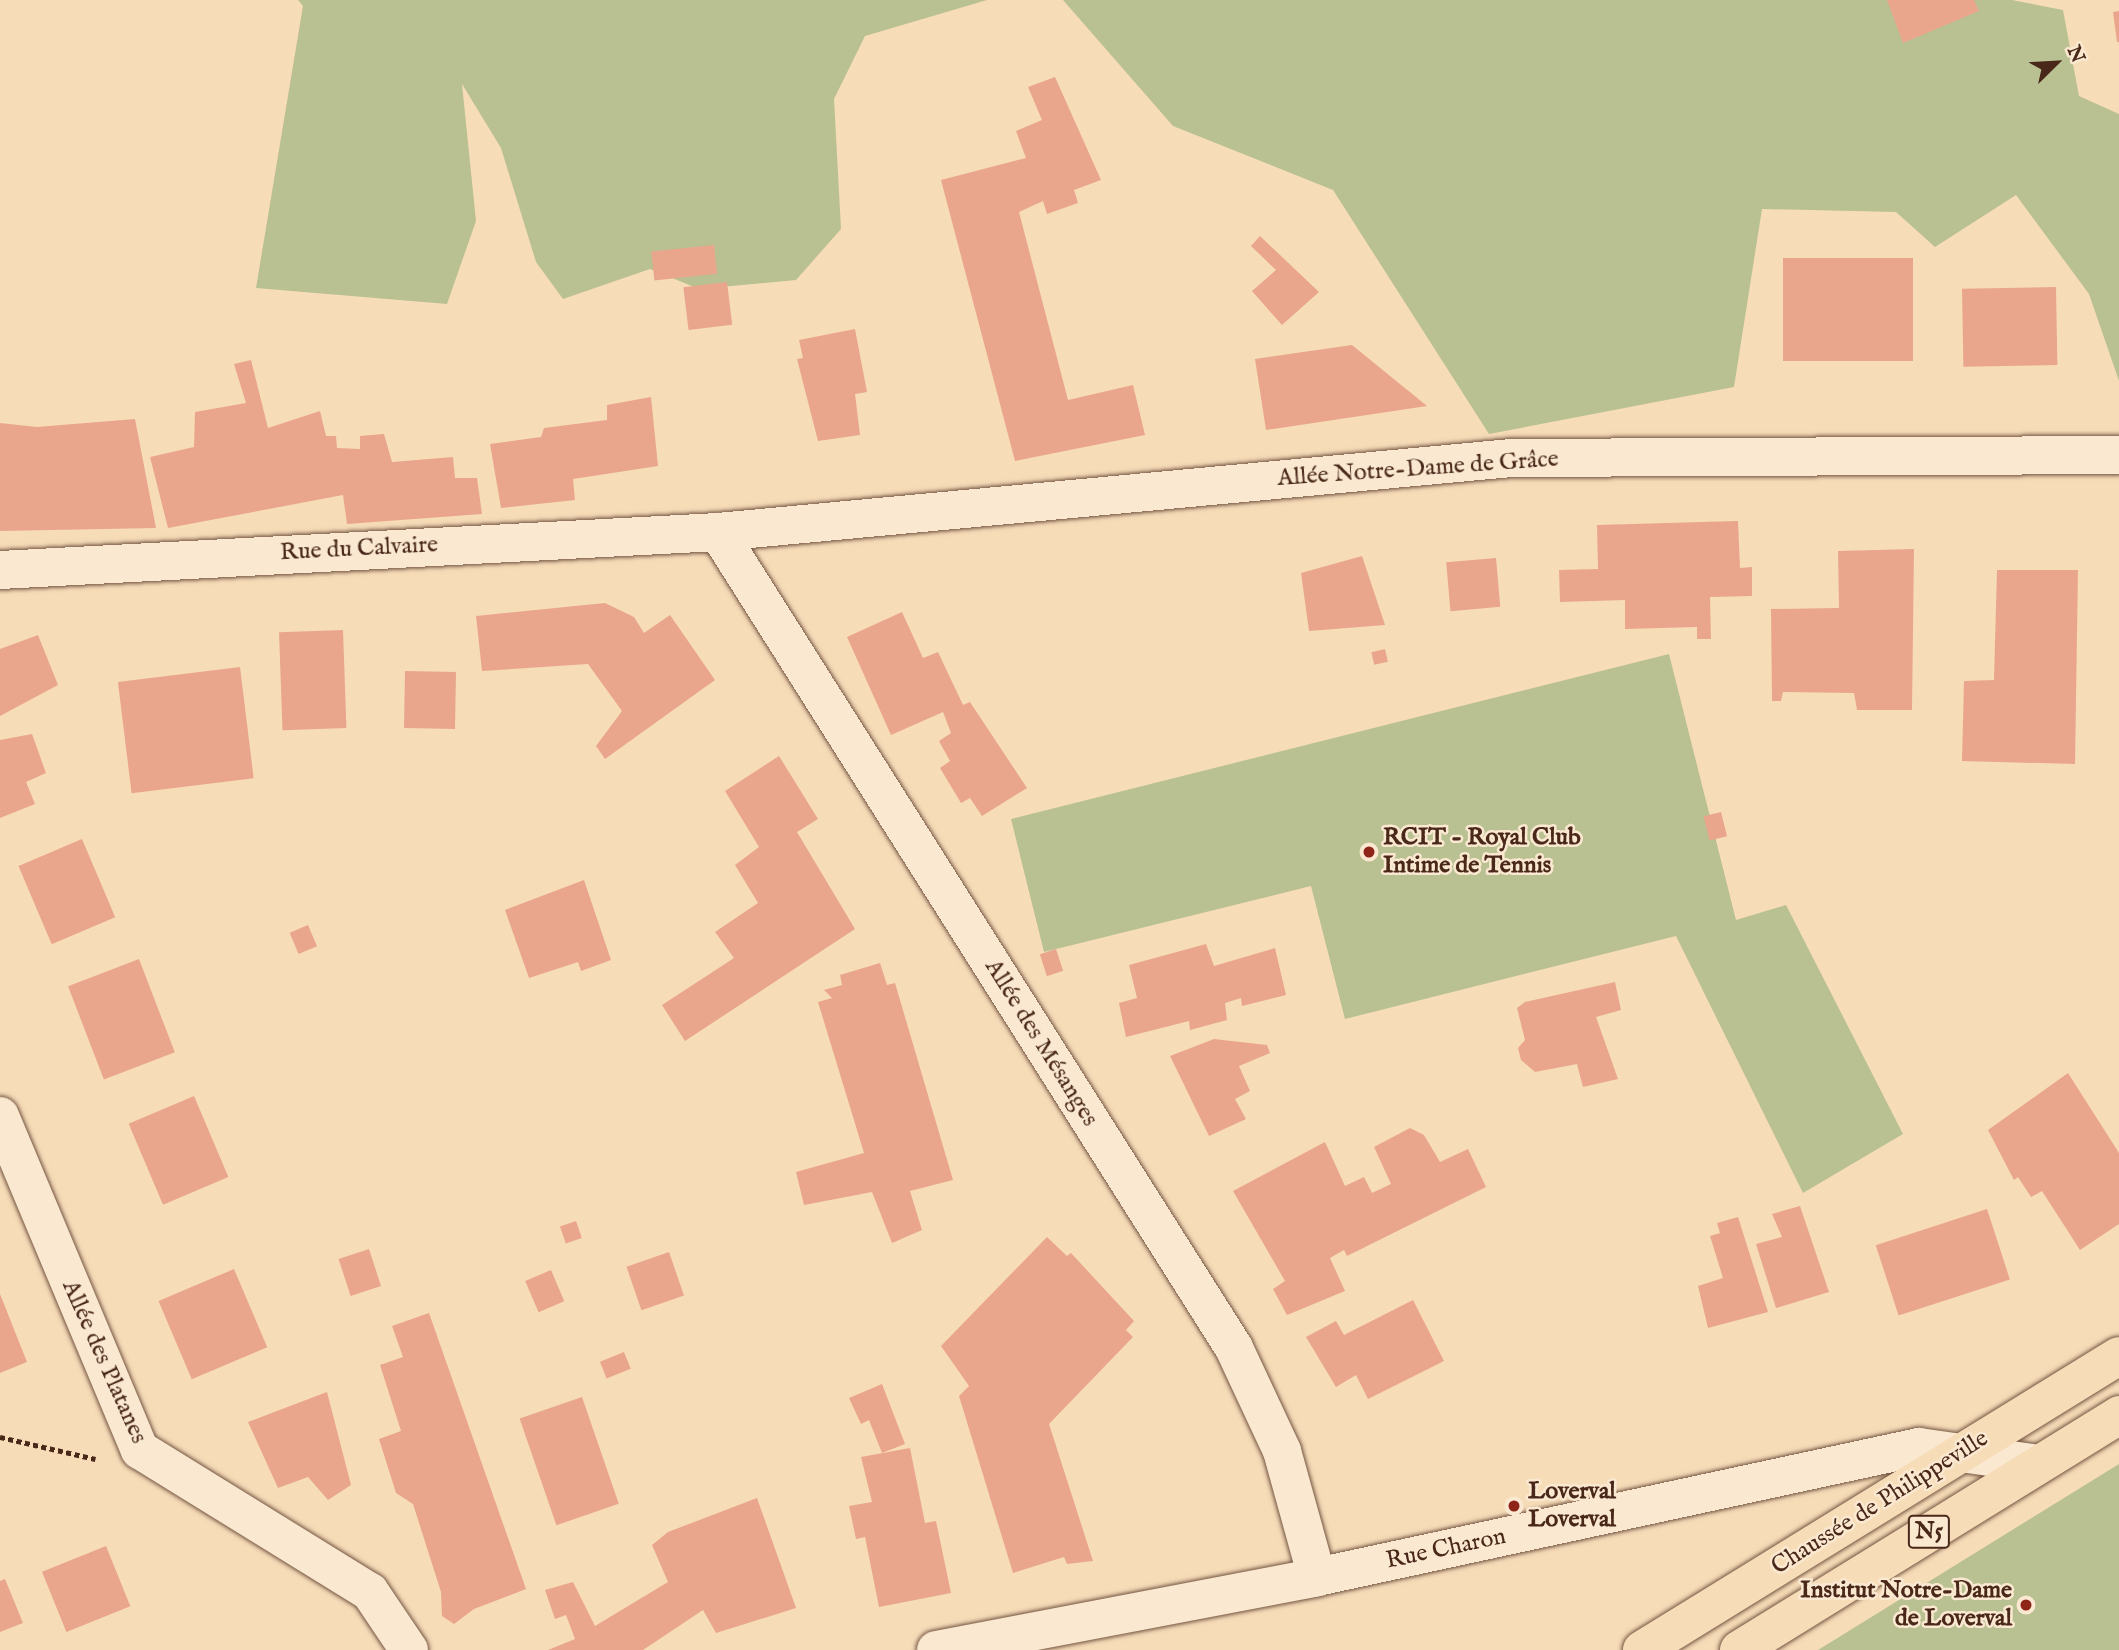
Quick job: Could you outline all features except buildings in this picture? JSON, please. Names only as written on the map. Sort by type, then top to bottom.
[{"type":"main road","name":"Chaussée de Philippeville","points":[[1642,1650],[2119,1356]]},
{"type":"main road","name":"Chaussée de Philippeville","points":[[1739,1650],[2119,1415]]},
{"type":"street","name":"Allée Notre-Dame de Grâce","points":[[718,532],[1511,458],[2119,456]]},
{"type":"street","name":"Rue du Calvaire","points":[[0,570],[718,532]]},
{"type":"street","name":"Allée des Mésanges","points":[[718,532],[1234,1348],[1282,1451],[1317,1577]]},
{"type":"street","name":"Allée des Platanes","points":[[0,1116],[140,1450],[370,1592],[409,1650]]},
{"type":"street","name":"Rue Charon","points":[[936,1650],[1317,1577],[1919,1447],[1964,1451],[2038,1464]]},
{"type":"path","points":[[0,1437],[103,1460],[140,1450]]},
{"type":"green space","points":[[298,0],[987,0],[865,36],[834,99],[841,229],[796,280],[699,289],[650,269],[563,299],[536,262],[501,148],[462,84],[476,221],[447,304],[256,288],[303,6]]},
{"type":"green space","points":[[1063,0],[2012,0],[2063,10],[2079,96],[2119,114],[2119,381],[2089,294],[2016,195],[1935,247],[1896,212],[1762,209],[1734,387],[1489,434],[1333,190],[1173,126]]},
{"type":"green space","name":"RCIT - Royal Club Intime de Tennis","points":[[1669,654],[1736,920],[1786,905],[1903,1134],[1803,1193],[1676,936],[1345,1019],[1311,886],[1044,952],[1011,819]]},
{"type":"green space","name":"Institut Notre-Dame de Loverval","points":[[2119,1464],[2119,1650],[1818,1650]]},
{"type":"place","name":"RCIT - Royal Club Intime de Tennis","points":[[1369,852]]},
{"type":"place","name":"Loverval Loverval","points":[[1514,1506]]},
{"type":"place","name":"Institut Notre-Dame de Loverval","points":[[2026,1605]]}]
